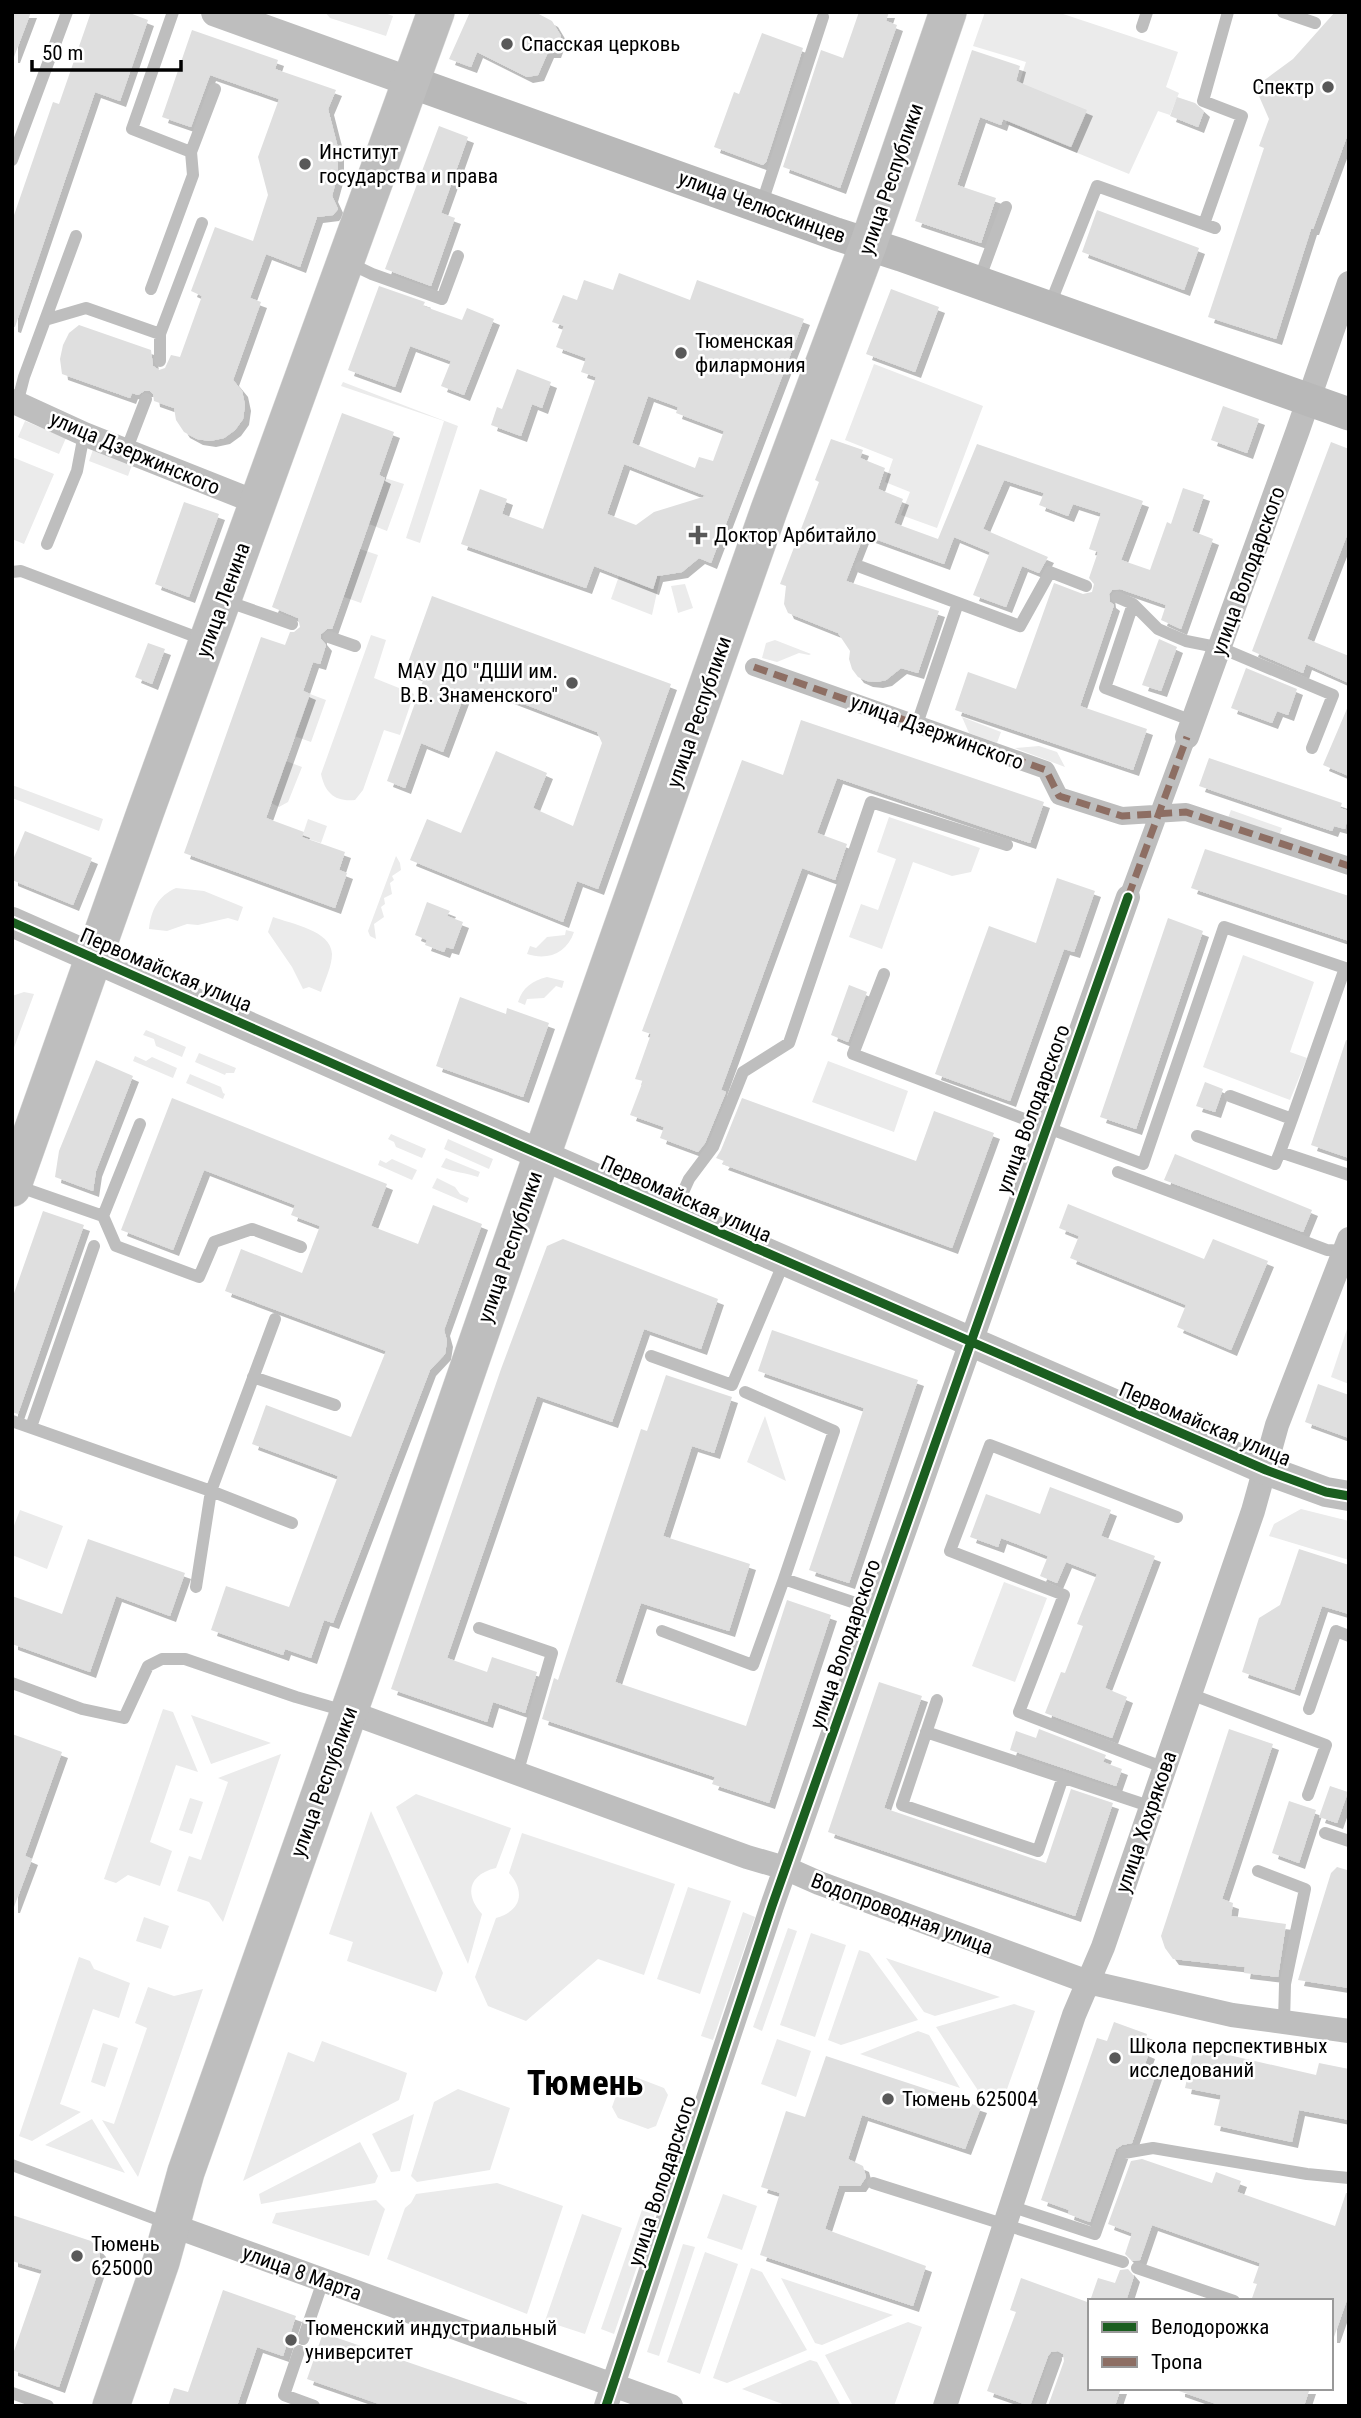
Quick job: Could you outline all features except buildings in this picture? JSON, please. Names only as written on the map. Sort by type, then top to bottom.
[{"type":"main road","name":"улица Ленина","points":[[13,1186],[436,12]]},
{"type":"main road","name":"улица Республики","points":[[111,2406],[148,2301],[186,2172],[769,510],[868,245],[948,12]]},
{"type":"main road","name":"улица Челюскинцев","points":[[411,82],[1349,414]]},
{"type":"street","name":"улица Челюскинцев","points":[[216,12],[411,82]]},
{"type":"street","name":"улица Володарского","points":[[609,2395],[785,1868],[1045,1127],[1221,648],[1308,400],[1342,322],[1347,291]]},
{"type":"street","name":"улица Дзержинского","points":[[15,402],[84,434],[258,503]]},
{"type":"street","name":"улица Дзержинского","points":[[754,667],[1046,770],[1059,796],[1122,816],[1186,812],[1349,866]]},
{"type":"street","name":"Первомайская улица","points":[[12,922],[970,1343],[1266,1470],[1326,1492],[1349,1496]]},
{"type":"street","name":"улица Хохрякова","points":[[945,2406],[1074,2015],[1152,1807],[1266,1470],[1277,1425],[1347,1245]]},
{"type":"street","name":"Водопроводная улица","points":[[349,1712],[747,1857],[785,1868],[819,1884],[1088,1982],[1232,2015],[1349,2031]]},
{"type":"street","name":"улица 8 Марта","points":[[171,2225],[323,2281],[609,2395],[671,2406]]},
{"type":"lane","points":[[12,160],[67,12]]},
{"type":"lane","points":[[173,12],[132,129],[191,152]]},
{"type":"lane","points":[[1142,27],[1147,12]]},
{"type":"lane","points":[[1048,308],[1097,186],[1210,226],[1242,116],[1203,101],[1228,12]]},
{"type":"lane","points":[[1283,12],[1315,23]]},
{"type":"lane","points":[[760,207],[823,17]]},
{"type":"lane","points":[[151,289],[193,175],[191,152],[215,89]]},
{"type":"lane","points":[[978,283],[1006,207]]},
{"type":"lane","points":[[160,361],[160,334],[202,223]]},
{"type":"lane","points":[[15,402],[76,236]]},
{"type":"lane","points":[[346,261],[372,274],[442,299],[458,256]]},
{"type":"lane","points":[[45,320],[86,308],[160,334]]},
{"type":"lane","points":[[126,451],[146,398]]},
{"type":"lane","points":[[47,544],[77,471],[84,434]]},
{"type":"lane","points":[[861,567],[1020,626],[1051,572],[1086,586]]},
{"type":"lane","points":[[12,572],[21,571],[208,642]]},
{"type":"lane","points":[[1117,597],[1133,604],[1158,629],[1186,640],[1221,648],[1333,695],[1312,748]]},
{"type":"lane","points":[[223,600],[292,624]]},
{"type":"lane","points":[[917,724],[958,603]]},
{"type":"lane","points":[[1133,604],[1105,688],[1190,729]]},
{"type":"lane","points":[[329,637],[355,646]]},
{"type":"lane","points":[[674,1213],[689,1179],[713,1147],[743,1072],[789,1043],[871,802],[1007,845]]},
{"type":"lane","points":[[884,974],[853,1054],[1143,1164],[1224,927],[1345,968],[1275,1164],[1197,1136]]},
{"type":"lane","points":[[1230,1096],[1292,1119]]},
{"type":"lane","points":[[140,1124],[103,1216],[116,1246],[199,1277],[214,1242],[252,1229],[300,1247]]},
{"type":"lane","points":[[1280,1152],[1349,1175]]},
{"type":"lane","points":[[1118,1172],[1327,1250],[1347,1245]]},
{"type":"lane","points":[[13,1186],[103,1216]]},
{"type":"lane","points":[[31,1427],[93,1246]]},
{"type":"lane","points":[[651,1356],[732,1385],[784,1262]]},
{"type":"lane","points":[[196,1587],[211,1491],[275,1319]]},
{"type":"lane","points":[[253,1377],[335,1405]]},
{"type":"lane","points":[[662,1632],[753,1665],[784,1579],[834,1431],[745,1392]]},
{"type":"lane","points":[[12,1421],[211,1491],[292,1523]]},
{"type":"lane","points":[[1165,1768],[1019,1712],[1064,1595],[950,1551],[990,1446],[1177,1517]]},
{"type":"lane","points":[[784,1579],[876,1610]]},
{"type":"lane","points":[[479,1628],[552,1653],[517,1774]]},
{"type":"lane","points":[[1309,1709],[1336,1631],[1349,1636]]},
{"type":"lane","points":[[12,1683],[82,1709],[124,1718],[148,1666],[162,1659],[185,1659],[296,1698],[349,1712]]},
{"type":"lane","points":[[1190,1694],[1326,1745],[1308,1795]]},
{"type":"lane","points":[[937,1700],[902,1805],[1038,1851],[1063,1777]]},
{"type":"lane","points":[[926,1732],[1152,1807]]},
{"type":"lane","points":[[1325,1833],[1349,1841]]},
{"type":"lane","points":[[1258,1871],[1305,1889],[1285,1984],[1284,2022]]},
{"type":"lane","points":[[873,2183],[1096,2234],[1124,2153],[1153,2148],[1307,2174],[1349,2178]]},
{"type":"lane","points":[[12,2165],[171,2225]]},
{"type":"lane","points":[[1007,2215],[1123,2262]]},
{"type":"lane","points":[[1137,2268],[1228,2299]]},
{"type":"lane","points":[[314,2406],[284,2395],[323,2281]]},
{"type":"lane","points":[[1039,2406],[1056,2358]]},
{"type":"lane","points":[[12,2393],[48,2406]]},
{"type":"shaded area","points":[[325,12],[382,12],[393,16],[386,36],[330,18]]},
{"type":"shaded area","points":[[985,12],[1057,12],[1178,52],[1166,87],[1179,93],[1170,115],[1158,111],[1129,174],[1006,124],[1026,62],[973,46]]},
{"type":"shaded area","points":[[874,364],[983,406],[937,528],[901,515],[910,492],[885,482],[893,459],[845,440]]},
{"type":"shaded area","points":[[343,382],[458,426],[420,543],[406,538],[444,421],[341,386]]},
{"type":"shaded area","points":[[25,421],[66,438],[59,454],[18,437]]},
{"type":"shaded area","points":[[94,447],[133,462],[128,476],[89,461]]},
{"type":"shaded area","points":[[12,457],[54,474],[24,544],[12,539]]},
{"type":"shaded area","points":[[385,478],[404,484],[387,531],[369,524]]},
{"type":"shaded area","points":[[360,549],[378,555],[361,603],[344,597]]},
{"type":"shaded area","points":[[658,573],[661,574],[652,615],[611,599],[619,576],[653,589]]},
{"type":"shaded area","points":[[685,584],[693,608],[678,613],[671,586]]},
{"type":"shaded area","points":[[371,635],[386,640],[374,678],[414,694],[400,735],[384,730],[363,790],[355,800],[348,800],[332,795],[321,774]]},
{"type":"shaded area","points":[[775,640],[811,654],[799,653],[777,662],[762,658],[766,643]]},
{"type":"shaded area","points":[[310,694],[326,700],[311,742],[294,736]]},
{"type":"shaded area","points":[[962,717],[1001,732],[997,743],[969,733]]},
{"type":"shaded area","points":[[1039,746],[1057,752],[1065,767],[1015,748]]},
{"type":"shaded area","points":[[286,761],[302,767],[288,802],[279,807],[271,803]]},
{"type":"shaded area","points":[[12,785],[103,819],[99,831],[12,798]]},
{"type":"shaded area","points":[[1231,810],[1282,828],[1279,836],[1228,818]]},
{"type":"shaded area","points":[[889,817],[980,848],[971,872],[952,876],[913,862],[882,949],[849,937],[861,904],[878,910],[896,859],[877,852]]},
{"type":"shaded area","points":[[308,819],[327,826],[321,843],[302,837]]},
{"type":"shaded area","points":[[396,856],[401,870],[392,876],[392,894],[384,898],[385,904],[381,907],[384,917],[374,924],[376,939],[370,936],[368,931]]},
{"type":"shaded area","points":[[176,888],[204,891],[243,907],[238,921],[228,918],[198,925],[187,924],[167,931],[149,929],[156,904]]},
{"type":"shaded area","points":[[273,917],[309,929],[325,939],[330,946],[331,963],[321,992],[309,987],[303,989],[292,967],[268,932]]},
{"type":"shaded area","points":[[566,930],[574,932],[562,950],[549,956],[527,954],[530,946],[536,948],[547,937],[565,935]]},
{"type":"shaded area","points":[[1243,955],[1314,982],[1290,1052],[1307,1058],[1290,1100],[1203,1067]]},
{"type":"shaded area","points":[[547,977],[564,981],[562,988],[556,986],[544,998],[527,999],[525,1005],[518,1002],[529,985]]},
{"type":"shaded area","points":[[24,992],[34,994],[12,1053],[12,996]]},
{"type":"shaded area","points":[[146,1030],[186,1047],[182,1057],[156,1046],[154,1039],[143,1035]]},
{"type":"shaded area","points":[[199,1053],[236,1068],[234,1073],[225,1075],[195,1062]]},
{"type":"shaded area","points":[[135,1056],[146,1061],[152,1057],[177,1068],[173,1078],[133,1061]]},
{"type":"shaded area","points":[[828,1061],[908,1091],[894,1132],[812,1102]]},
{"type":"shaded area","points":[[190,1074],[221,1087],[225,1094],[223,1099],[186,1083]]},
{"type":"shaded area","points":[[391,1134],[426,1149],[422,1158],[396,1147],[394,1142],[388,1139]]},
{"type":"shaded area","points":[[448,1139],[493,1159],[489,1169],[444,1149]]},
{"type":"shaded area","points":[[446,1158],[480,1172],[478,1177],[441,1167]]},
{"type":"shaded area","points":[[392,1159],[417,1170],[412,1180],[378,1165],[380,1160],[386,1163]]},
{"type":"shaded area","points":[[437,1178],[469,1198],[467,1203],[432,1188]]},
{"type":"shaded area","points":[[1347,1329],[1349,1330],[1349,1384],[1331,1377]]},
{"type":"shaded area","points":[[765,1416],[786,1481],[747,1462]]},
{"type":"shaded area","points":[[1301,1509],[1349,1521],[1349,1560],[1269,1536],[1274,1524]]},
{"type":"shaded area","points":[[20,1510],[63,1526],[47,1569],[12,1555],[12,1531]]},
{"type":"shaded area","points":[[1004,1582],[1047,1598],[1015,1682],[972,1666]]},
{"type":"shaded area","points":[[163,1709],[173,1712],[198,1772],[176,1765],[150,1842],[172,1851],[160,1886],[128,1875],[116,1883],[104,1879]]},
{"type":"shaded area","points":[[191,1715],[271,1743],[211,1764]]},
{"type":"shaded area","points":[[281,1754],[223,1922],[209,1902],[177,1891],[189,1856],[201,1860],[228,1782],[218,1778]]},
{"type":"shaded area","points":[[416,1794],[511,1828],[496,1868],[480,1875],[472,1885],[473,1899],[482,1914],[468,1964],[396,1807]]},
{"type":"shaded area","points":[[190,1798],[203,1802],[192,1834],[179,1830]]},
{"type":"shaded area","points":[[371,1811],[443,1973],[436,1992],[347,1961],[353,1942],[329,1934]]},
{"type":"shaded area","points":[[522,1833],[675,1884],[644,1975],[598,1959],[526,2021],[488,2006],[475,1977],[496,1918],[511,1911],[518,1900],[518,1887],[509,1873]]},
{"type":"shaded area","points":[[688,1887],[731,1901],[700,1994],[657,1979]]},
{"type":"shaded area","points":[[743,1912],[755,1917],[713,2040],[701,2036]]},
{"type":"shaded area","points":[[144,1917],[169,1926],[161,1949],[136,1941]]},
{"type":"shaded area","points":[[788,1928],[797,1931],[762,2031],[753,2027]]},
{"type":"shaded area","points":[[811,1933],[846,1945],[815,2037],[780,2025]]},
{"type":"shaded area","points":[[859,1950],[869,1953],[918,2020],[841,2045],[828,2040]]},
{"type":"shaded area","points":[[79,1957],[90,1961],[94,1969],[130,1983],[119,2018],[93,2009],[60,2104],[81,2112],[32,2141],[19,2136]]},
{"type":"shaded area","points":[[886,1958],[1000,1997],[935,2016],[924,2012]]},
{"type":"shaded area","points":[[148,1987],[174,1996],[203,1989],[138,2177],[102,2120],[114,2124],[147,2028],[135,2023]]},
{"type":"shaded area","points":[[1014,2004],[1035,2011],[1002,2103],[983,2098],[936,2027]]},
{"type":"shaded area","points":[[918,2031],[929,2035],[960,2088],[860,2054]]},
{"type":"shaded area","points":[[777,2039],[811,2051],[796,2097],[761,2084]]},
{"type":"shaded area","points":[[322,2041],[407,2073],[399,2100],[243,2181],[288,2052],[314,2062]]},
{"type":"shaded area","points":[[103,2043],[118,2048],[105,2087],[91,2082]]},
{"type":"shaded area","points":[[630,2075],[664,2088],[668,2095],[656,2126],[648,2129],[618,2118],[612,2107],[622,2079]]},
{"type":"shaded area","points":[[458,2089],[510,2108],[490,2170],[417,2182],[411,2176],[434,2102]]},
{"type":"shaded area","points":[[414,2114],[400,2171],[391,2172],[372,2134]]},
{"type":"shaded area","points":[[92,2119],[125,2173],[45,2145]]},
{"type":"shaded area","points":[[360,2142],[378,2176],[375,2183],[261,2204],[259,2194]]},
{"type":"shaded area","points":[[497,2183],[563,2206],[527,2314],[387,2259],[405,2208],[416,2194]]},
{"type":"shaded area","points":[[723,2194],[757,2206],[742,2250],[707,2238]]},
{"type":"shaded area","points":[[376,2200],[385,2209],[369,2256],[272,2223],[276,2213]]},
{"type":"shaded area","points":[[645,2201],[658,2205],[614,2334],[601,2329]]},
{"type":"shaded area","points":[[582,2214],[622,2228],[585,2334],[545,2321]]},
{"type":"shaded area","points":[[683,2244],[695,2247],[659,2356],[647,2352]]},
{"type":"shaded area","points":[[705,2252],[738,2264],[700,2374],[667,2362]]},
{"type":"shaded area","points":[[751,2268],[762,2272],[807,2350],[727,2383],[713,2378]]},
{"type":"shaded area","points":[[781,2278],[893,2315],[822,2345],[815,2343]]},
{"type":"shaded area","points":[[908,2322],[922,2327],[894,2406],[853,2406],[825,2355]]},
{"type":"shaded area","points":[[810,2360],[817,2362],[841,2406],[788,2406],[742,2389]]},
{"type":"marked path","points":[[754,667],[1046,770],[1059,796],[1122,816],[1186,812],[1349,866]]},
{"type":"marked path","points":[[1128,897],[1187,737]]},
{"type":"cycle path","points":[[606,2406],[772,1906],[1128,897]]},
{"type":"cycle path","points":[[12,922],[1266,1470],[1326,1492],[1349,1496]]},
{"type":"place","name":"Спасская церковь","points":[[507,44]]},
{"type":"place","name":"Спектр","points":[[1328,87]]},
{"type":"place","name":"Институт государства и права","points":[[305,164]]},
{"type":"place","name":"Тюменская филармония","points":[[681,353]]},
{"type":"place","name":"Доктор Арбитайло","points":[[698,535]]},
{"type":"place","name":"МАУ ДО \"ДШИ им. В.В. Знаменского\"","points":[[572,683]]},
{"type":"place","name":"Школа перспективных исследований","points":[[1115,2058]]},
{"type":"place","name":"Тюмень 625004","points":[[888,2099]]},
{"type":"place","name":"Тюмень 625000","points":[[77,2256]]},
{"type":"place","name":"Тюменский индустриальный университет","points":[[291,2340]]},
{"type":"district","name":"Тюмень","points":[[585,2083]]}]
